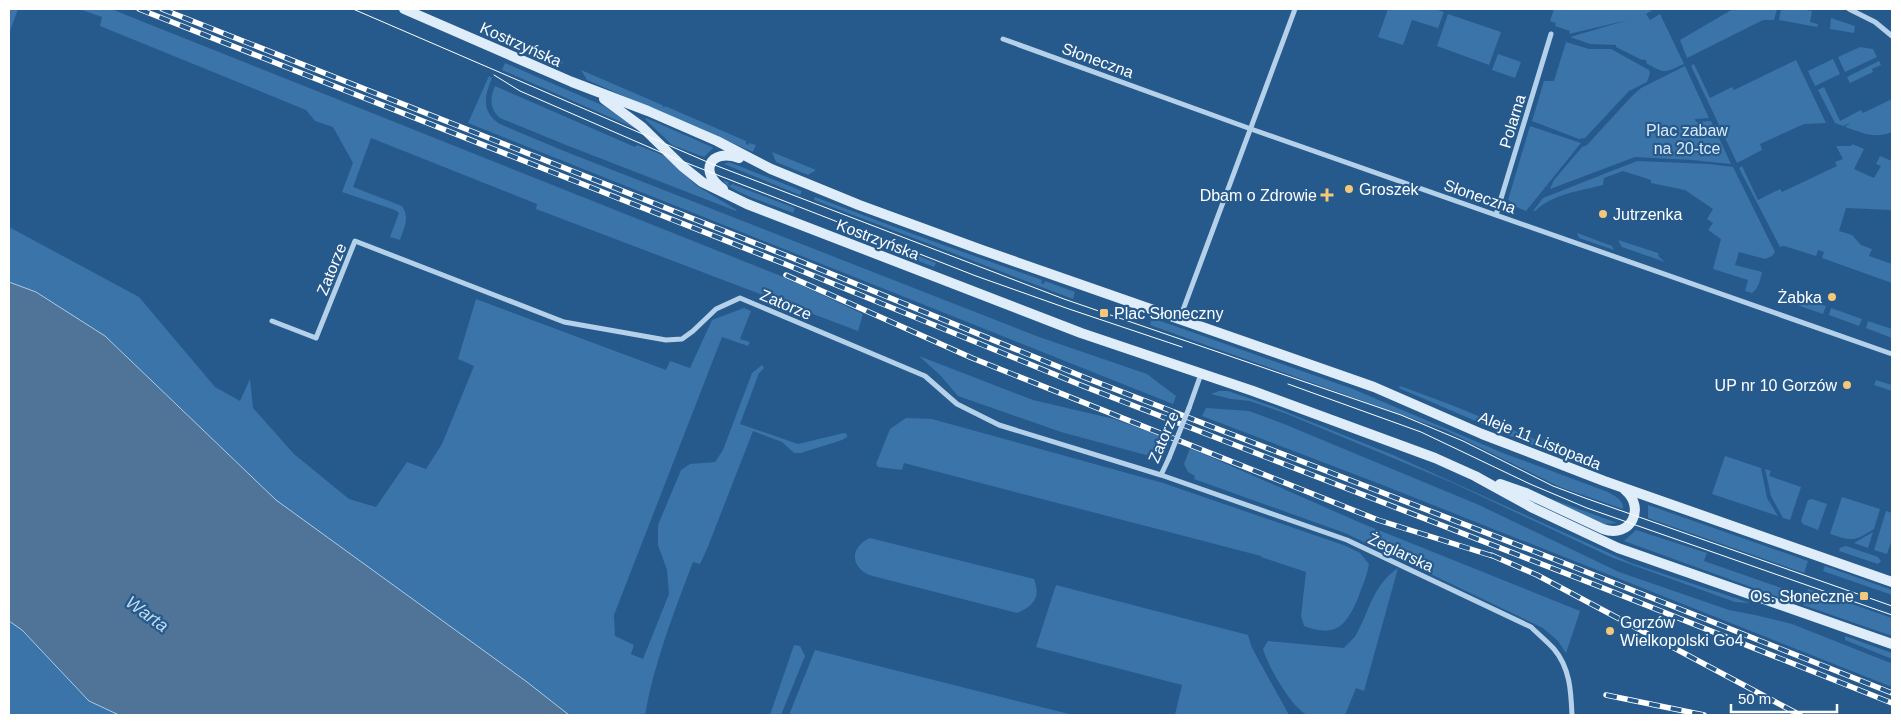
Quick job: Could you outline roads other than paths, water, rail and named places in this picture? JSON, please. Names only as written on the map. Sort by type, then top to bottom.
[{"type":"main road","name":"Kostrzyńska","points":[[404,9],[591,91],[626,114],[654,137],[682,166],[702,182],[747,204],[1073,330],[1201,373]]},
{"type":"main road","name":"Kostrzyńska","points":[[572,82],[648,111],[771,168],[919,227],[1180,318]]},
{"type":"main road","points":[[747,204],[714,182],[710,172],[713,162],[720,156],[730,155],[771,168]]},
{"type":"main road","name":"Aleje 11 Listopada","points":[[1180,318],[1374,387],[1482,434],[1620,488],[1892,582]]},
{"type":"main road","points":[[1201,373],[1397,443],[1475,476],[1526,493],[1603,529],[1615,532],[1629,525],[1635,511],[1631,496],[1620,488]]},
{"type":"main road","points":[[1475,476],[1533,508],[1618,548],[1892,644]]},
{"type":"street","points":[[1180,318],[1295,9]]},
{"type":"street","points":[[1849,9],[1875,22],[1892,36]]},
{"type":"street","name":"Polarna","points":[[1496,215],[1551,34]]},
{"type":"street","name":"Słoneczna","points":[[1003,39],[1250,129],[1892,354]]},
{"type":"street","name":"Zatorze","points":[[272,321],[316,338],[356,241],[564,322],[666,340],[682,339],[716,309],[740,298],[925,376],[957,404],[999,425],[1161,475],[1189,408],[1201,373]]},
{"type":"street","name":"Żeglarska","points":[[1161,475],[1346,540],[1531,627],[1554,649],[1567,672],[1571,688],[1572,715]]},
{"type":"water","name":"Warta","points":[[9,282],[36,292],[105,336],[276,500],[527,682],[569,715],[119,715],[89,701],[22,630],[9,621]]},
{"type":"tram line","points":[[353,9],[712,164],[1064,299],[1401,415],[1463,441],[1553,486],[1892,606]]},
{"type":"tram line","points":[[494,75],[520,91],[674,158],[976,276],[1182,347]]},
{"type":"tram line","points":[[1288,384],[1421,432],[1530,484],[1587,508],[1892,615]]},
{"type":"railway","points":[[139,9],[785,264],[1083,386],[1593,584],[1892,703]]},
{"type":"railway","points":[[162,9],[785,255],[1086,378],[1541,554],[1892,693]]},
{"type":"railway","points":[[786,275],[972,358],[1378,520],[1496,557]]},
{"type":"railway","points":[[1491,555],[1537,575],[1800,715]]},
{"type":"railway","points":[[1606,695],[1704,715]]},
{"type":"place","name":"Groszek","points":[[1349,189]]},
{"type":"place","name":"Dbam o Zdrowie","points":[[1327,195]]},
{"type":"place","name":"Jutrzenka","points":[[1603,214]]},
{"type":"place","name":"Żabka","points":[[1832,297]]},
{"type":"place","name":"Plac Słoneczny","points":[[1104,313]]},
{"type":"place","name":"UP nr 10 Gorzów","points":[[1847,385]]},
{"type":"place","name":"Os. Słoneczne","points":[[1864,596]]},
{"type":"place","name":"Gorzów Wielkopolski Go4","points":[[1610,631]]},
{"type":"park label","name":"Plac zabaw na 20-tce","points":[[1687,139]]}]
